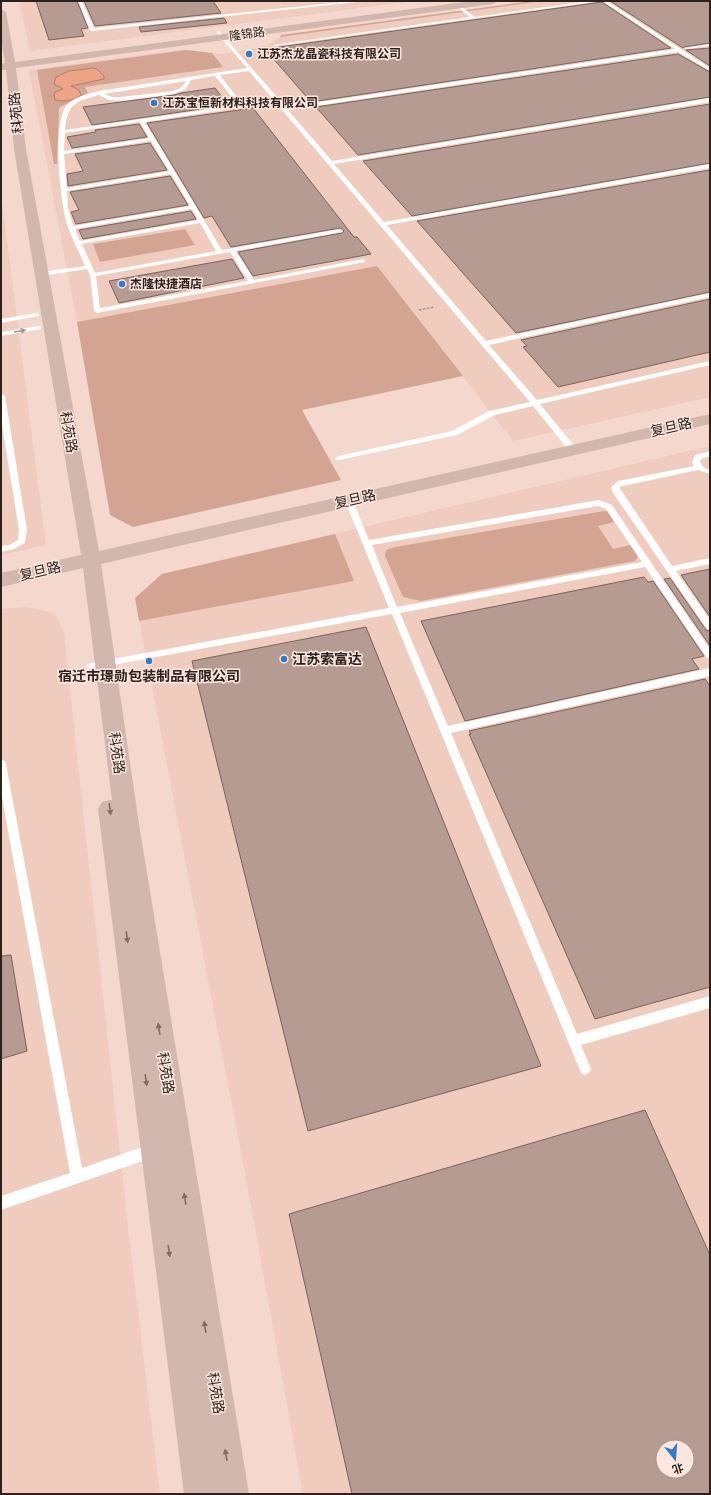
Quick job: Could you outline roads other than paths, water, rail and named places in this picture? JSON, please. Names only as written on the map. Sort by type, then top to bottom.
[{"type":"street","name":"隆锦路","points":[[6,64],[456,3],[493,1]]},
{"type":"street","name":"科苑路","points":[[1,12],[6,64],[41,274],[84,561],[98,665],[155,1149],[201,1494]]},
{"type":"street","name":"科苑路","points":[[1,106],[66,486],[84,561]]},
{"type":"street","name":"复旦路","points":[[1,580],[710,419]]},
{"type":"street","name":"科苑路","points":[[98,665],[127,824],[232,1494]]},
{"type":"lane","points":[[80,1],[92,30],[363,1]]},
{"type":"lane","points":[[275,45],[599,1]]},
{"type":"lane","points":[[604,1],[710,70]]},
{"type":"lane","points":[[614,1],[710,63]]},
{"type":"lane","points":[[456,3],[474,18]]},
{"type":"lane","points":[[221,35],[535,403],[573,450]]},
{"type":"lane","points":[[686,48],[710,45]]},
{"type":"lane","points":[[285,109],[679,50]]},
{"type":"lane","points":[[251,69],[99,93],[84,98],[69,106],[64,114],[61,177],[64,190],[65,207],[77,243],[93,275],[97,311],[363,261]]},
{"type":"lane","points":[[63,132],[241,106],[217,74]]},
{"type":"lane","points":[[99,93],[111,99],[121,99],[167,93],[184,88],[189,79]]},
{"type":"lane","points":[[330,163],[710,100]]},
{"type":"lane","points":[[142,121],[220,252]]},
{"type":"lane","points":[[62,154],[153,139]]},
{"type":"lane","points":[[382,224],[710,166]]},
{"type":"lane","points":[[64,190],[173,172]]},
{"type":"lane","points":[[71,228],[194,207]]},
{"type":"lane","points":[[77,243],[202,221]]},
{"type":"lane","points":[[93,275],[340,231]]},
{"type":"lane","points":[[232,250],[252,282]]},
{"type":"lane","points":[[41,274],[89,267]]},
{"type":"lane","points":[[484,344],[710,295]]},
{"type":"lane","points":[[1,321],[38,322]]},
{"type":"lane","points":[[1,334],[38,322]]},
{"type":"lane","points":[[340,458],[454,433],[492,413],[710,364]]},
{"type":"lane","points":[[1,396],[4,434],[23,530],[22,541],[11,547],[1,549]]},
{"type":"lane","points":[[710,452],[698,457],[696,462],[698,468],[704,472],[710,472]]},
{"type":"lane","points":[[698,468],[618,484],[615,487],[616,491],[710,627]]},
{"type":"lane","points":[[349,500],[585,1070]]},
{"type":"lane","points":[[367,543],[599,503],[609,507],[710,656]]},
{"type":"lane","points":[[670,569],[710,560]]},
{"type":"lane","points":[[98,665],[648,564]]},
{"type":"lane","points":[[444,730],[710,672]]},
{"type":"lane","points":[[1,764],[77,1177]]},
{"type":"lane","points":[[573,1041],[710,1002]]},
{"type":"lane","points":[[1,1203],[155,1149],[176,1140]]},
{"type":"place","name":"江苏杰龙晶瓷科技有限公司","points":[[249,54]]},
{"type":"place","name":"江苏宝恒新材料科技有限公司","points":[[154,103]]},
{"type":"place","name":"杰隆快捷酒店","points":[[122,284]]},
{"type":"place","name":"江苏索富达","points":[[284,659]]},
{"type":"place","name":"宿迁市璟勋包装制品有限公司","points":[[149,661]]}]
